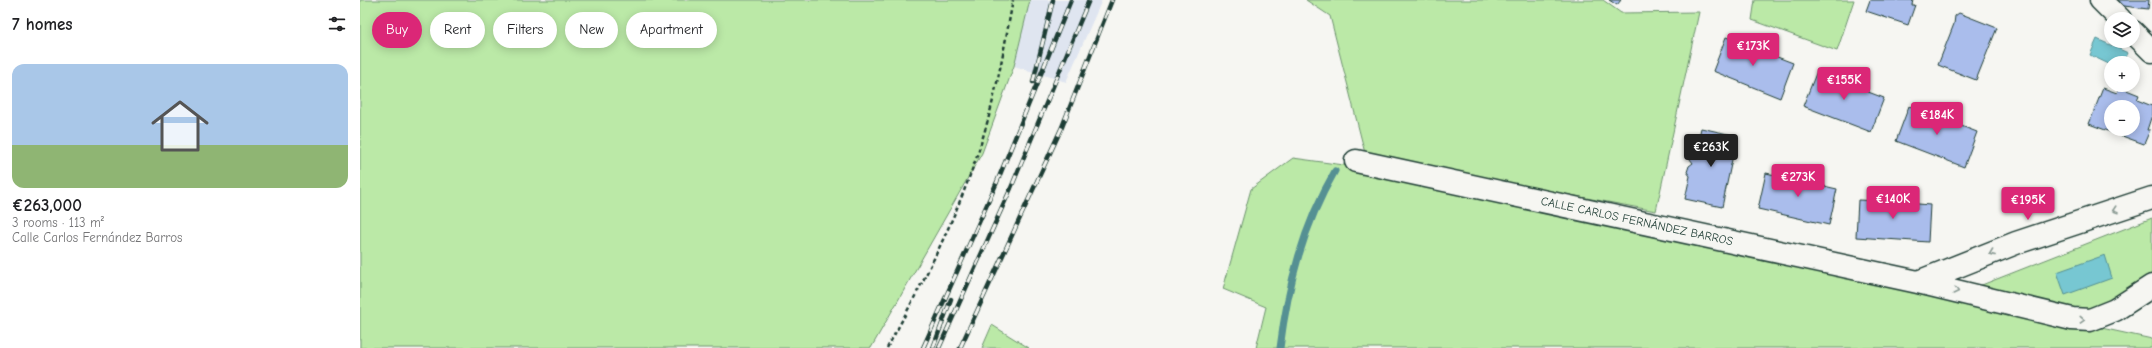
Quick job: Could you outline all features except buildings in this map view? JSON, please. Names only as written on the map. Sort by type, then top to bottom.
[{"type":"street","points":[[2101,0],[2113,12]]},
{"type":"street","points":[[2140,39],[2152,51]]},
{"type":"street","name":"CALLE CARLOS FERNÁNDEZ BARROS","points":[[1356,161],[1918,282],[2072,319],[2090,320],[2115,310],[2152,286]]},
{"type":"street","points":[[1918,282],[2016,243],[2152,198]]},
{"type":"path","points":[[887,348],[924,280],[958,206],[989,116],[1013,0]]},
{"type":"shaded area","points":[[1030,0],[1102,0],[1066,82],[1014,66]]},
{"type":"green space","points":[[360,0],[1030,0],[1014,66],[982,153],[871,348],[360,348]]},
{"type":"green space","points":[[1306,0],[1603,0],[1621,13],[1699,12],[1656,211],[1366,157],[1330,16]]},
{"type":"green space","points":[[1755,0],[1854,0],[1837,51],[1752,20]]},
{"type":"green space","points":[[1293,158],[1344,165],[1652,230],[2152,339],[2152,348],[1256,348],[1266,307],[1223,289],[1251,189]]},
{"type":"green space","points":[[2152,218],[2152,276],[2094,308],[2074,311],[2044,309],[1969,290]]},
{"type":"green space","points":[[992,325],[1029,348],[982,348]]},
{"type":"water","points":[[2097,39],[2104,42],[2104,48],[2117,48],[2128,53],[2126,56],[2104,56],[2104,62],[2090,55]]},
{"type":"water","points":[[2105,255],[2112,278],[2065,295],[2057,272]]},
{"type":"waterway","points":[[1280,348],[1287,302],[1298,256],[1314,213],[1335,171]]},
{"type":"railway","points":[[1033,82],[1053,0]]},
{"type":"railway","points":[[923,348],[997,182],[1071,0]]},
{"type":"railway","points":[[939,348],[1011,188],[1089,0]]},
{"type":"railway","points":[[960,348],[1062,127],[1112,0]]},
{"type":"railway","points":[[933,348],[951,299]]}]
